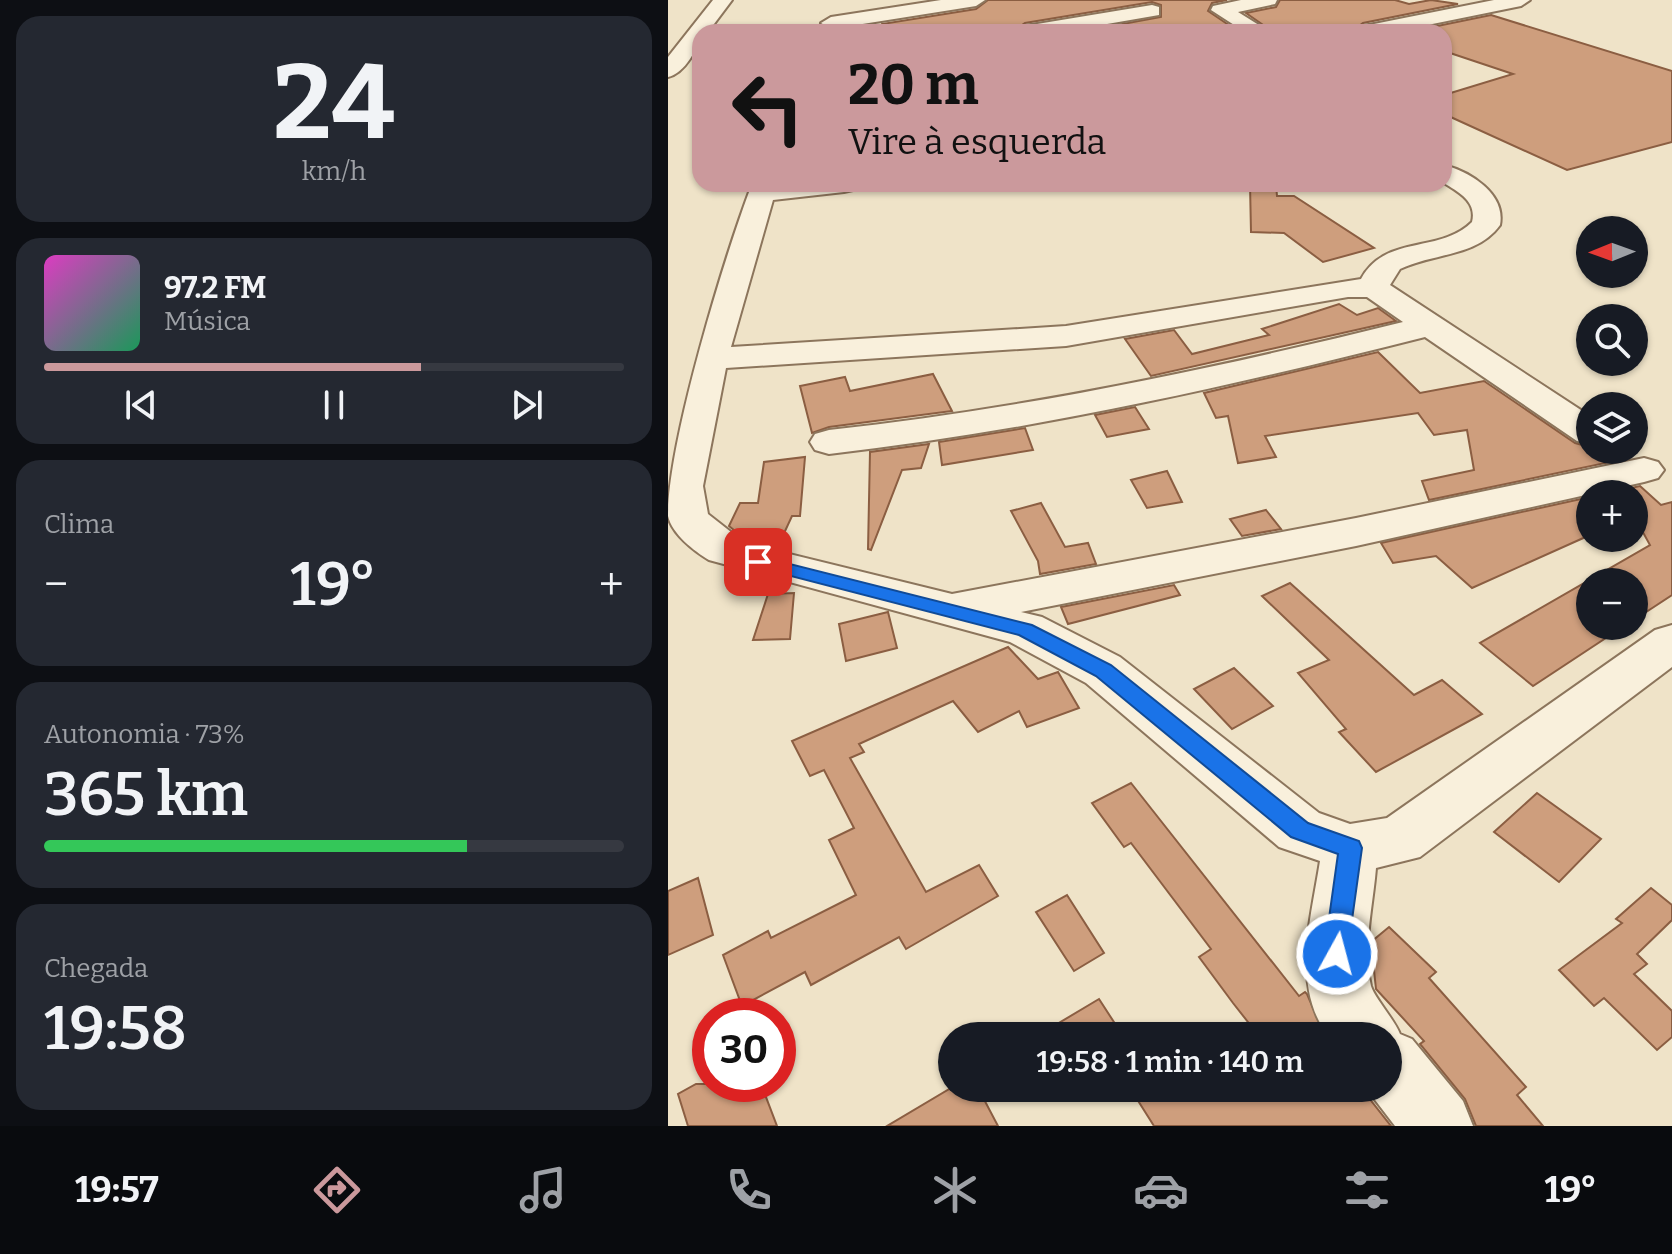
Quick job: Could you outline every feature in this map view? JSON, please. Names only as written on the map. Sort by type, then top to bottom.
[{"type":"street","points":[[704,24],[723,0]]},
{"type":"street","points":[[831,24],[842,0]]},
{"type":"street","points":[[850,24],[976,0]]},
{"type":"street","points":[[1245,24],[1220,10],[1268,0]]},
{"type":"street","points":[[1403,24],[1521,0]]},
{"type":"street","points":[[1073,24],[1152,11]]},
{"type":"street","points":[[669,68],[692,39]]},
{"type":"street","points":[[1374,288],[1376,276],[1390,262],[1410,253],[1466,240],[1483,230],[1488,220],[1487,207],[1476,193],[1452,178]]},
{"type":"street","points":[[762,192],[711,359],[676,515],[710,544],[731,554],[1025,629],[1103,670],[1299,830],[1350,848],[1400,840],[1666,655]]},
{"type":"street","points":[[711,359],[1066,336],[1348,288],[1374,288],[1576,423]]},
{"type":"street","points":[[829,442],[912,435],[1142,393],[1432,325]]},
{"type":"street","points":[[948,610],[1356,532],[1644,468]]},
{"type":"street","points":[[1350,848],[1337,954],[1341,1001],[1357,1022]]},
{"type":"street","points":[[1402,1080],[1438,1126]]},
{"type":"building","points":[[988,0],[1227,0],[1212,3],[1208,11],[1227,24],[1123,24],[1161,17],[1161,5],[1152,2],[1024,24],[882,24],[976,9]]},
{"type":"building","points":[[1280,0],[1395,0],[1409,4],[1431,0],[1458,4],[1362,24],[1262,24],[1246,13],[1276,7]]},
{"type":"building","points":[[1491,15],[1672,71],[1672,142],[1567,170],[1452,118],[1452,93],[1513,74],[1452,54],[1452,24],[1447,24]]},
{"type":"building","points":[[1250,192],[1277,192],[1277,196],[1294,196],[1374,248],[1323,262],[1284,233],[1251,232]]},
{"type":"building","points":[[1339,304],[1357,315],[1378,308],[1396,321],[1151,376],[1125,339],[1174,330],[1192,354],[1269,335],[1262,329]]},
{"type":"building","points":[[1378,352],[1420,393],[1484,381],[1576,443],[1576,464],[1601,464],[1429,500],[1422,481],[1474,470],[1467,430],[1434,435],[1418,413],[1265,436],[1276,457],[1238,463],[1228,416],[1216,418],[1204,393]]},
{"type":"building","points":[[933,374],[952,411],[829,427],[812,433],[800,386],[845,377],[850,391]]},
{"type":"building","points":[[1135,407],[1149,429],[1107,437],[1095,415]]},
{"type":"building","points":[[1025,428],[1033,450],[942,465],[939,442]]},
{"type":"building","points":[[929,444],[921,468],[902,470],[871,550],[868,549],[870,452]]},
{"type":"building","points":[[805,457],[800,516],[792,516],[780,542],[746,540],[729,526],[740,503],[758,503],[764,462]]},
{"type":"building","points":[[1167,471],[1182,502],[1147,508],[1131,480]]},
{"type":"building","points":[[1648,493],[1661,505],[1672,502],[1672,595],[1648,611],[1648,568],[1610,568],[1638,552],[1648,552]]},
{"type":"building","points":[[1576,500],[1576,541],[1472,588],[1436,556],[1393,563],[1381,543]]},
{"type":"building","points":[[1041,503],[1065,547],[1088,543],[1096,564],[1040,574],[1038,561],[1011,511]]},
{"type":"building","points":[[1266,510],[1281,529],[1242,536],[1230,519]]},
{"type":"building","points":[[1290,583],[1414,695],[1442,680],[1482,714],[1376,772],[1339,732],[1346,729],[1298,673],[1329,660],[1262,596]]},
{"type":"building","points":[[1174,585],[1180,595],[1068,624],[1061,607]]},
{"type":"building","points":[[1576,588],[1576,640],[1603,640],[1533,686],[1480,643]]},
{"type":"building","points":[[794,593],[790,639],[753,640],[768,594]]},
{"type":"building","points":[[888,612],[897,648],[846,661],[839,624]]},
{"type":"building","points":[[1008,647],[1038,679],[1058,672],[1079,708],[1027,727],[1019,711],[978,732],[953,701],[859,744],[864,752],[850,758],[926,892],[979,865],[998,896],[906,949],[899,937],[811,985],[805,972],[757,998],[739,998],[723,955],[768,931],[771,938],[856,895],[829,840],[854,828],[824,770],[810,776],[792,741]]},
{"type":"building","points":[[1234,668],[1273,706],[1232,729],[1194,689]]},
{"type":"building","points":[[1131,783],[1299,996],[1305,992],[1307,994],[1319,1022],[1248,1022],[1199,957],[1211,949],[1131,843],[1124,847],[1092,803]]},
{"type":"building","points":[[1537,793],[1601,839],[1559,882],[1494,832]]},
{"type":"building","points":[[698,878],[713,935],[668,955],[668,891]]},
{"type":"building","points":[[1651,888],[1672,905],[1672,920],[1637,954],[1647,964],[1634,974],[1672,1011],[1672,1037],[1657,1050],[1604,998],[1594,1006],[1559,970],[1622,923],[1616,919]]},
{"type":"building","points":[[1067,895],[1104,953],[1074,971],[1036,912]]},
{"type":"building","points":[[1389,927],[1436,972],[1429,978],[1526,1087],[1517,1095],[1543,1126],[1476,1126],[1465,1099],[1420,1044],[1424,1041],[1376,989],[1371,942]]},
{"type":"building","points":[[1099,999],[1114,1022],[1060,1022]]},
{"type":"building","points":[[692,1086],[692,1102],[768,1102],[777,1126],[688,1126],[678,1094]]},
{"type":"building","points":[[938,1096],[938,1102],[985,1102],[998,1126],[887,1126]]},
{"type":"building","points":[[1139,1102],[1372,1102],[1391,1126],[1154,1126]]},
{"type":"route","points":[[758,562],[1025,629],[1103,670],[1299,830],[1350,848],[1337,954]]}]
